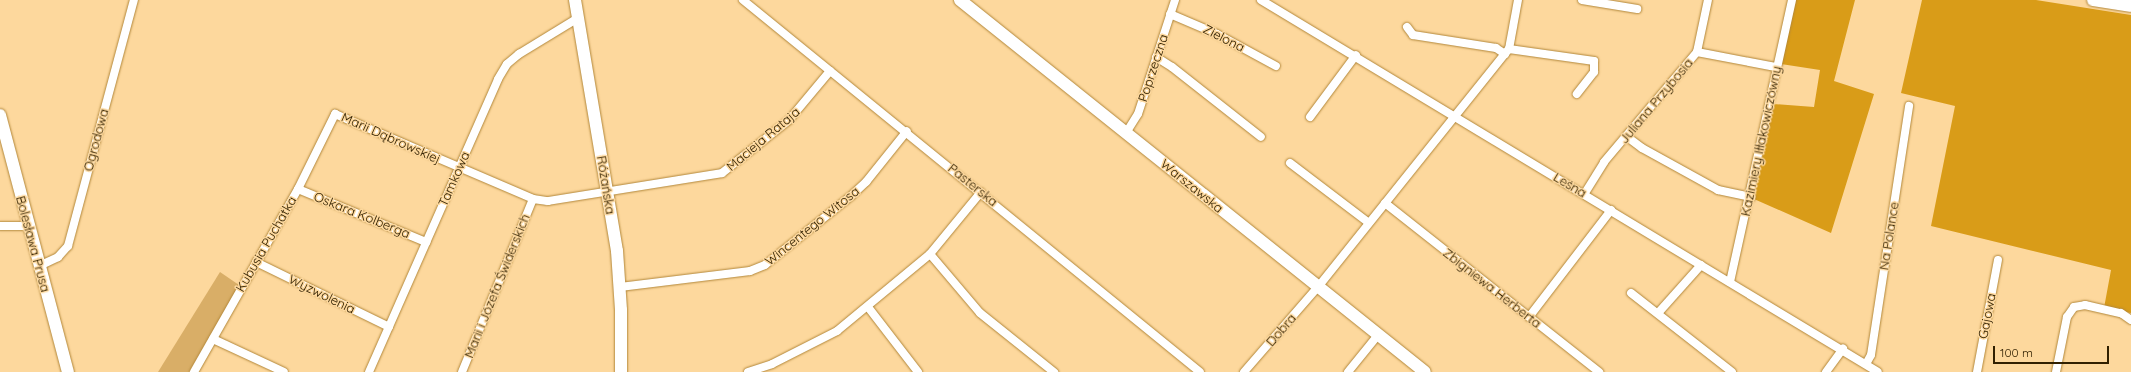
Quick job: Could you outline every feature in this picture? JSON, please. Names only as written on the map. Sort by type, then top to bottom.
[{"type":"street","name":"Ogrodowa","points":[[39,266],[58,257],[68,246],[134,0]]},
{"type":"street","name":"Różańska","points":[[575,0],[607,190],[620,287],[621,372]]},
{"type":"street","name":"Pasterska","points":[[743,0],[907,131],[1200,372]]},
{"type":"street","name":"Warszawska","points":[[960,0],[1424,372]]},
{"type":"street","name":"Poprzeczna","points":[[1126,133],[1138,114],[1175,0]]},
{"type":"street","name":"Leśna","points":[[1261,0],[1356,55],[1454,116],[1843,349],[1878,372]]},
{"type":"street","points":[[1507,52],[1518,0]]},
{"type":"street","points":[[1582,0],[1637,9]]},
{"type":"street","name":"Juliana Przybosia","points":[[1584,193],[1604,162],[1697,52],[1708,0]]},
{"type":"street","name":"Kazimiery Iłłakowiczówny","points":[[1730,282],[1750,197],[1776,67],[1792,0]]},
{"type":"street","points":[[2093,0],[2131,6]]},
{"type":"street","name":"Zielona","points":[[1170,14],[1218,34],[1276,66]]},
{"type":"street","name":"Tamkowa","points":[[369,372],[459,167],[507,64],[530,47],[578,18]]},
{"type":"street","points":[[1407,28],[1413,35],[1496,48],[1507,52],[1594,61],[1594,72],[1577,94]]},
{"type":"street","name":"Dobra","points":[[1244,372],[1318,287],[1507,52]]},
{"type":"street","points":[[1697,52],[1776,67]]},
{"type":"street","points":[[1310,117],[1356,55]]},
{"type":"street","points":[[1156,57],[1172,67],[1261,137]]},
{"type":"street","name":"Macieja Rataja","points":[[607,190],[722,173],[790,120],[830,71]]},
{"type":"street","name":"Na Polance","points":[[1866,364],[1871,355],[1909,106]]},
{"type":"street","name":"Marii Dąbrowskiej","points":[[335,114],[533,199],[548,201],[607,190]]},
{"type":"street","name":"Kubusia Puchatka","points":[[194,372],[298,189],[335,114]]},
{"type":"street","name":"Bolesława Prusa","points":[[0,115],[28,226],[68,372]]},
{"type":"street","name":"Wincentego Witosa","points":[[620,287],[750,271],[765,265],[851,196],[866,182],[907,131]]},
{"type":"street","points":[[1626,136],[1642,148],[1718,190],[1750,197]]},
{"type":"street","points":[[1290,163],[1369,223]]},
{"type":"street","name":"Oskara Kolberga","points":[[298,189],[426,242]]},
{"type":"street","points":[[748,372],[772,364],[828,336],[868,307],[930,254],[981,192]]},
{"type":"street","name":"Marii i Józefa Świderskich","points":[[462,372],[533,199]]},
{"type":"street","name":"Zbigniewa Herberta","points":[[1386,203],[1599,372]]},
{"type":"street","points":[[1529,317],[1611,210]]},
{"type":"street","points":[[0,226],[28,226]]},
{"type":"street","points":[[930,254],[974,308],[1054,372]]},
{"type":"street","name":"Gajowa","points":[[1977,372],[1998,260]]},
{"type":"street","name":"Wyzwolenia","points":[[256,262],[389,327]]},
{"type":"street","points":[[1659,312],[1701,265]]},
{"type":"street","points":[[1631,293],[1659,312],[1732,372]]},
{"type":"street","points":[[2056,372],[2067,317],[2074,307],[2085,304],[2122,313],[2131,320]]},
{"type":"street","points":[[868,307],[918,372]]},
{"type":"street","points":[[1348,372],[1378,335]]},
{"type":"street","points":[[213,339],[284,372]]},
{"type":"street","points":[[1826,372],[1843,349]]},
{"type":"shaded area","points":[[1796,0],[1855,0],[1834,81],[1874,94],[1831,233],[1754,199],[1773,104],[1814,107],[1820,70],[1781,64]]},
{"type":"shaded area","points":[[1922,0],[2036,0],[2131,15],[2131,313],[2104,308],[2111,270],[1931,226],[1955,106],[1901,93]]},
{"type":"shaded area","points":[[220,272],[239,285],[189,372],[158,372]]}]
